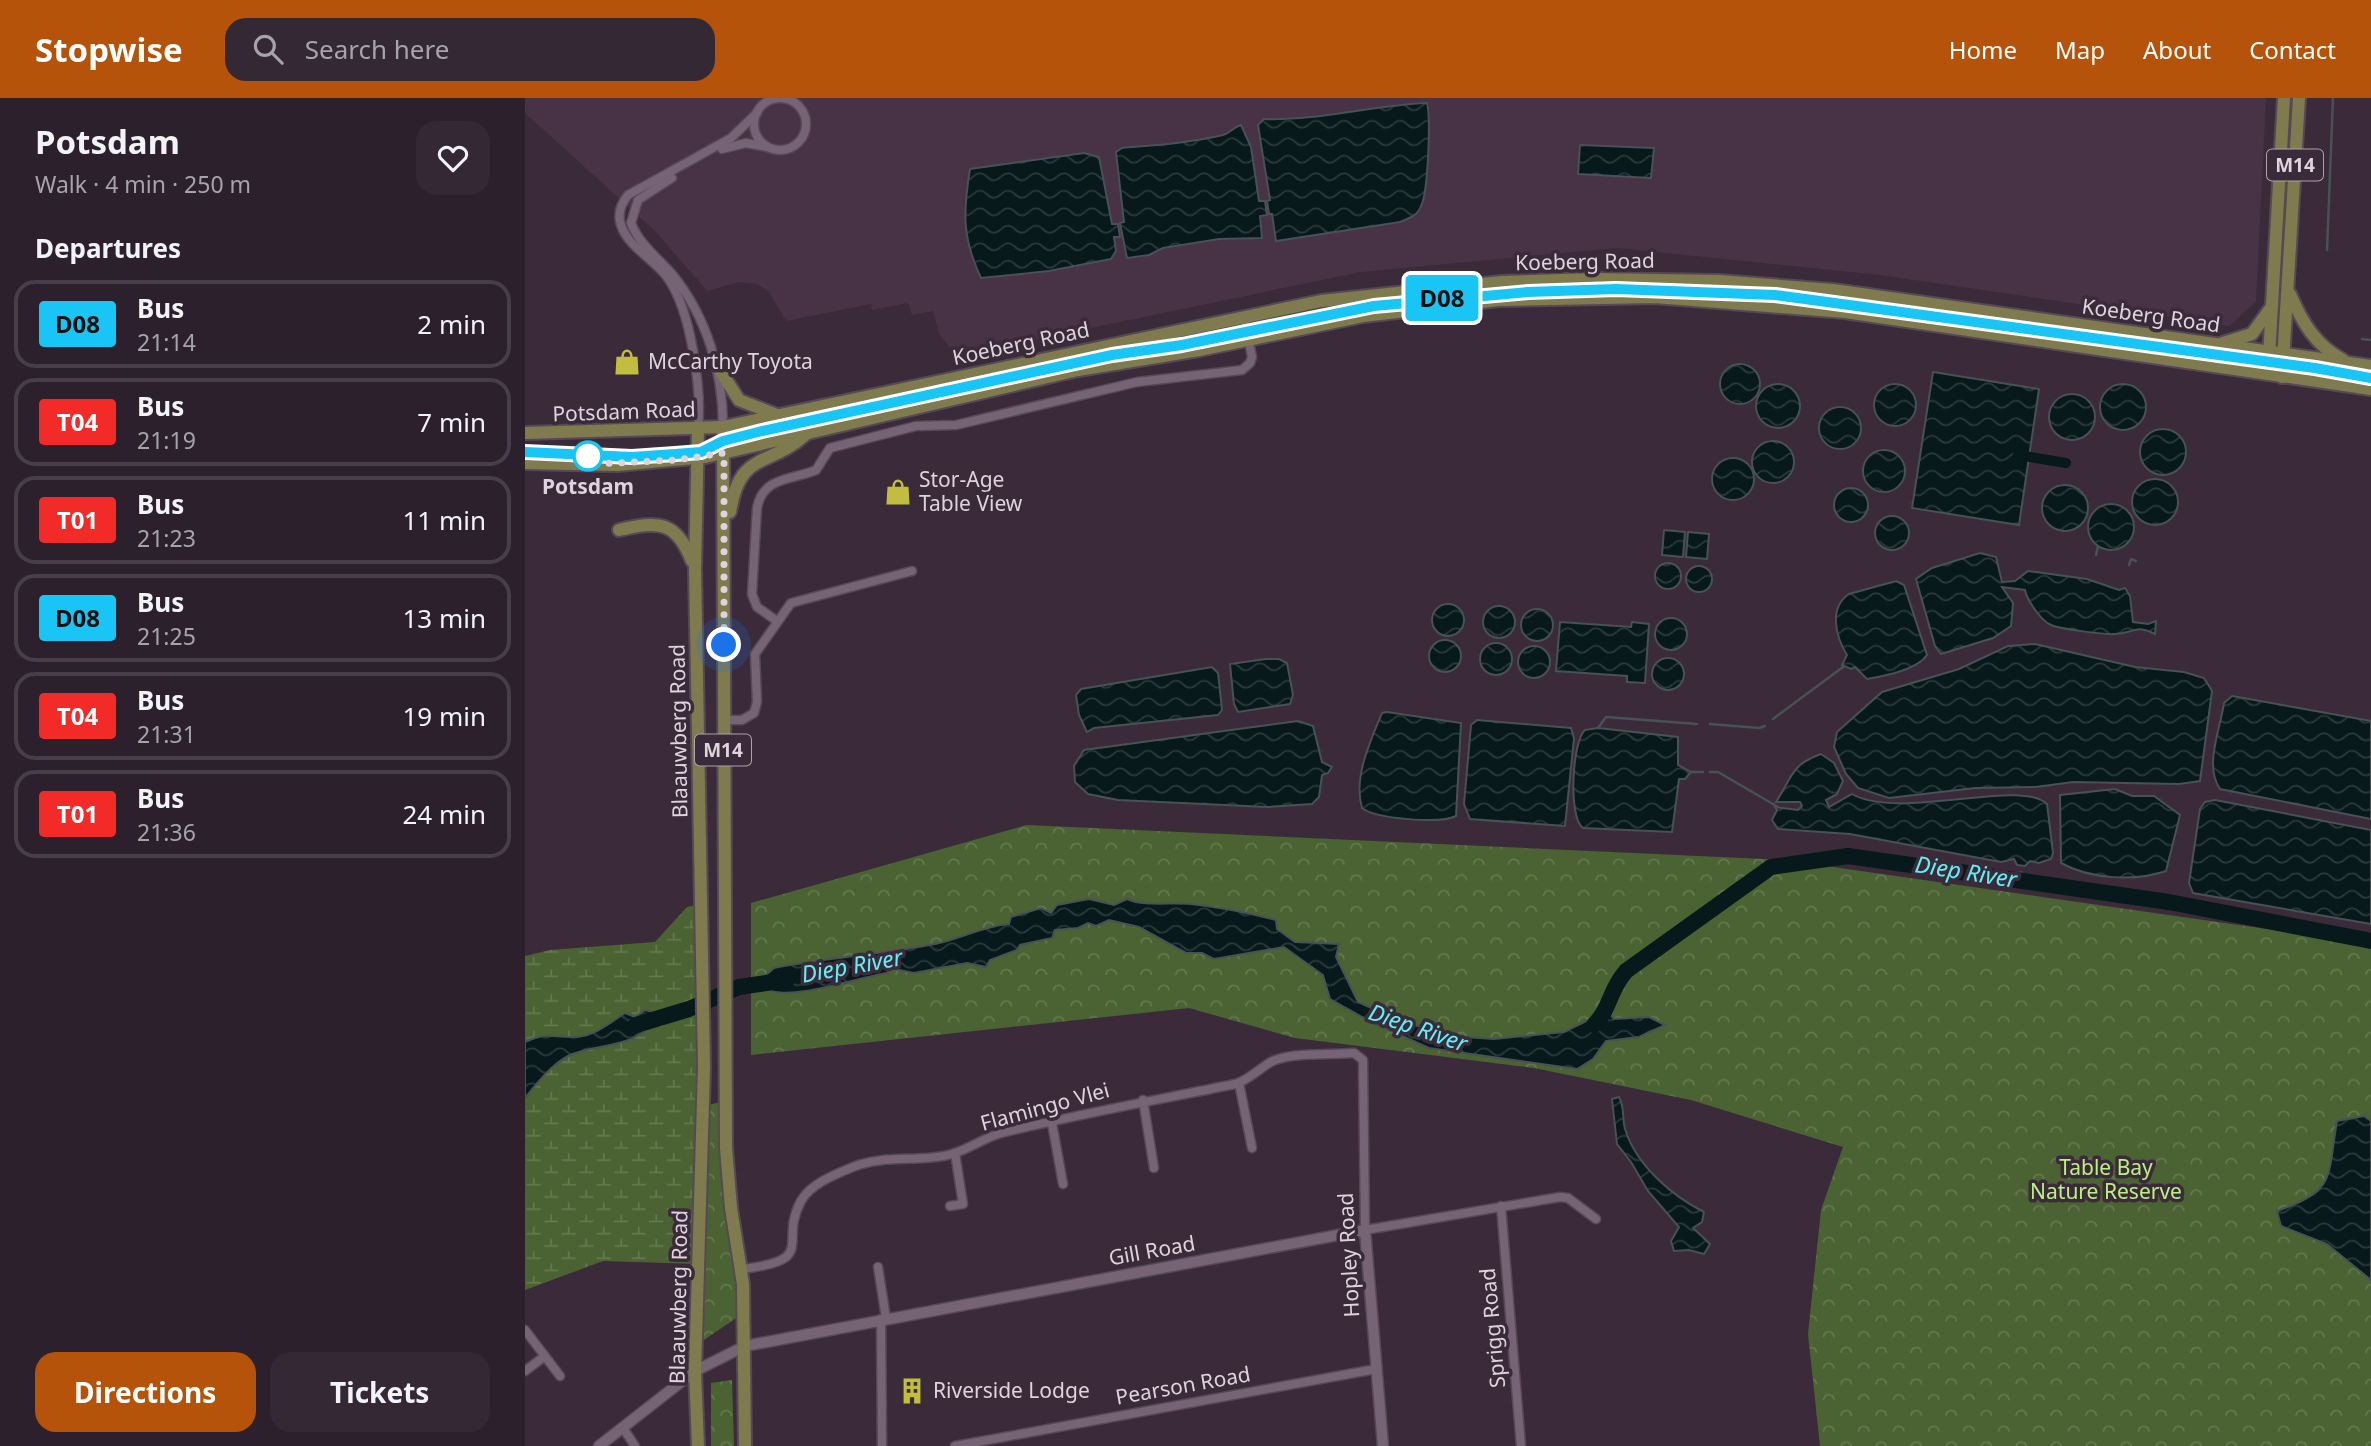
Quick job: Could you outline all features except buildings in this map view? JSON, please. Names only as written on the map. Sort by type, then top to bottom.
[{"type":"main road","name":"M14","points":[[2268,374],[2284,98]]},
{"type":"main road","name":"M14","points":[[2282,377],[2299,98]]},
{"type":"main road","name":"Koeberg Road","points":[[723,427],[1321,301],[1502,282],[1594,279],[1719,281],[1833,290],[2284,356],[2371,366]]},
{"type":"main road","points":[[2289,290],[2315,339],[2350,363]]},
{"type":"main road","name":"Koeberg Road","points":[[724,453],[1079,370],[1411,309],[1498,300],[1654,297],[1845,312],[2371,389]]},
{"type":"main road","points":[[2207,344],[2234,342],[2252,334],[2273,302]]},
{"type":"main road","points":[[717,367],[739,400],[750,407],[780,416]]},
{"type":"main road","name":"Potsdam Road","points":[[525,433],[723,427]]},
{"type":"main road","name":"Blaauwberg Road","points":[[723,427],[723,905],[727,1173],[742,1269],[745,1446]]},
{"type":"main road","name":"Blaauwberg Road","points":[[698,429],[695,568],[704,1067],[695,1371],[698,1446]]},
{"type":"main road","points":[[725,543],[733,494],[741,475],[756,462],[795,443],[811,431]]},
{"type":"main road","points":[[525,463],[617,465],[724,453]]},
{"type":"main road","points":[[619,530],[650,524],[668,528],[683,541],[695,568]]},
{"type":"street","points":[[781,99],[793,103],[804,117],[805,128],[798,143],[783,150],[746,143],[727,146],[646,192],[633,206],[631,218],[619,217],[621,204],[628,195],[731,138],[750,123],[757,113],[766,102],[781,99]]},
{"type":"street","points":[[757,113],[755,132],[767,147]]},
{"type":"street","name":"Blaauwberg Road","points":[[619,217],[631,240],[672,285],[697,369],[698,429]]},
{"type":"street","name":"Blaauwberg Road","points":[[631,218],[635,234],[687,294],[710,343],[717,367],[723,427]]},
{"type":"street","points":[[777,621],[754,602],[758,501],[775,482],[813,472],[830,448],[916,426],[956,425],[1137,382],[1242,370],[1251,361],[1244,316]]},
{"type":"street","points":[[723,720],[742,720],[754,713],[757,702],[755,654],[791,603],[800,598],[912,571]]},
{"type":"street","name":"Flamingo Vlei","points":[[742,1269],[775,1262],[789,1255],[792,1252],[800,1202],[817,1185],[862,1164],[917,1161],[955,1153],[999,1134],[1052,1124],[1143,1100],[1239,1083],[1268,1063],[1285,1057],[1355,1053],[1361,1056],[1364,1062]]},
{"type":"street","name":"Hopley Road","points":[[1364,1062],[1365,1230],[1383,1446]]},
{"type":"street","points":[[1239,1083],[1252,1147]]},
{"type":"street","points":[[1143,1100],[1154,1168]]},
{"type":"street","points":[[1052,1124],[1063,1184]]},
{"type":"street","points":[[950,1206],[964,1203],[955,1153]]},
{"type":"street","name":"Gill Road","points":[[599,1446],[695,1371],[745,1346],[1501,1206],[1568,1198],[1596,1219]]},
{"type":"street","name":"Sprigg Road","points":[[1501,1206],[1521,1446]]},
{"type":"street","points":[[878,1267],[883,1319],[882,1446]]},
{"type":"street","points":[[525,1330],[560,1376]]},
{"type":"street","points":[[525,1371],[545,1356]]},
{"type":"street","name":"Pearson Road","points":[[955,1446],[1376,1369]]},
{"type":"street","points":[[623,1428],[633,1443]]},
{"type":"shaded area","points":[[525,98],[2266,98],[2256,302],[2229,326],[1880,275],[1617,248],[1361,272],[955,356],[939,333],[933,311],[912,315],[908,303],[872,310],[871,304],[786,321],[769,292],[757,284],[739,282],[707,291],[654,230],[525,113]]},
{"type":"green space","name":"Table Bay Nature Reserve","points":[[1027,825],[1784,860],[2371,944],[2371,1446],[1820,1446],[1808,1334],[1821,1210],[1843,1147],[1691,1100],[1534,1068],[1295,1038],[1189,1008],[751,1055],[751,903]]},
{"type":"green space","points":[[701,904],[698,1264],[603,1261],[525,1290],[525,956],[550,950],[655,942],[687,907]]},
{"type":"green space","points":[[723,1102],[739,1316],[701,1342],[706,1105]]},
{"type":"green space","points":[[732,1380],[734,1446],[711,1446],[711,1383]]},
{"type":"water","points":[[1427,103],[1427,172],[1423,198],[1415,214],[1400,222],[1276,241],[1272,214],[1269,214],[1267,201],[1270,200],[1258,125],[1264,119],[1305,118]]},
{"type":"water","points":[[1241,125],[1251,147],[1259,201],[1265,201],[1267,215],[1260,216],[1262,238],[1219,239],[1163,248],[1149,255],[1127,258],[1120,223],[1124,222],[1116,152],[1122,148],[1211,138],[1226,134]]},
{"type":"water","points":[[1580,145],[1654,148],[1651,178],[1578,174]]},
{"type":"water","points":[[1084,153],[1099,157],[1112,224],[1118,224],[1120,237],[1114,237],[1116,251],[1111,259],[1049,271],[981,278],[967,237],[966,199],[970,169]]},
{"type":"water","points":[[1740,364],[1754,370],[1760,384],[1754,398],[1740,404],[1726,398],[1720,384],[1726,370]]},
{"type":"water","points":[[1933,372],[2039,389],[2019,525],[1912,508]]},
{"type":"water","points":[[1778,384],[1794,390],[1800,406],[1794,422],[1778,428],[1762,422],[1756,406],[1762,390]]},
{"type":"water","points":[[1895,384],[1910,390],[1916,405],[1910,420],[1895,426],[1880,420],[1874,405],[1880,390]]},
{"type":"water","points":[[2123,384],[2139,391],[2146,407],[2139,423],[2123,430],[2107,423],[2100,407],[2107,391]]},
{"type":"water","points":[[2072,394],[2088,401],[2095,417],[2088,433],[2072,440],[2056,433],[2049,417],[2056,401]]},
{"type":"water","points":[[1840,407],[1855,413],[1861,428],[1855,443],[1840,449],[1825,443],[1819,428],[1825,413]]},
{"type":"water","points":[[2163,429],[2179,436],[2186,452],[2179,468],[2163,475],[2147,468],[2140,452],[2147,436]]},
{"type":"water","points":[[1773,441],[1787,448],[1794,462],[1787,476],[1773,483],[1759,476],[1752,462],[1759,448]]},
{"type":"water","points":[[1884,450],[1899,456],[1905,471],[1899,486],[1884,492],[1869,486],[1863,471],[1869,456]]},
{"type":"water","points":[[1733,458],[1748,464],[1754,479],[1748,494],[1733,500],[1718,494],[1712,479],[1718,464]]},
{"type":"water","points":[[2155,479],[2171,486],[2178,502],[2171,518],[2155,525],[2139,518],[2132,502],[2139,486]]},
{"type":"water","points":[[2065,485],[2081,492],[2088,508],[2081,524],[2065,531],[2049,524],[2042,508],[2049,492]]},
{"type":"water","points":[[1851,488],[1863,493],[1868,505],[1863,517],[1851,522],[1839,517],[1834,505],[1839,493]]},
{"type":"water","points":[[2111,504],[2127,511],[2134,527],[2127,543],[2111,550],[2095,543],[2088,527],[2095,511]]},
{"type":"water","points":[[1892,516],[1904,521],[1909,533],[1904,545],[1892,550],[1880,545],[1875,533],[1880,521]]},
{"type":"water","points":[[1664,530],[1685,532],[1683,557],[1662,555]]},
{"type":"water","points":[[1688,532],[1709,534],[1707,559],[1686,557]]},
{"type":"water","points":[[1980,553],[1996,557],[2002,582],[2015,581],[2028,571],[2087,579],[2119,590],[2125,588],[2130,596],[2133,622],[2148,624],[2156,621],[2155,634],[2139,629],[2102,634],[2056,627],[2039,615],[2025,590],[2002,587],[2013,603],[2011,626],[1993,638],[1941,654],[1935,646],[1916,579],[1932,568]]},
{"type":"water","points":[[1668,563],[1677,567],[1681,576],[1677,585],[1668,589],[1659,585],[1655,576],[1659,567]]},
{"type":"water","points":[[1699,566],[1708,570],[1712,579],[1708,588],[1699,592],[1690,588],[1686,579],[1690,570]]},
{"type":"water","points":[[1896,581],[1904,585],[1927,655],[1916,665],[1867,679],[1855,667],[1851,669],[1842,665],[1847,655],[1837,631],[1838,607],[1849,594]]},
{"type":"water","points":[[1448,604],[1459,609],[1464,620],[1459,631],[1448,636],[1437,631],[1432,620],[1437,609]]},
{"type":"water","points":[[1499,606],[1510,611],[1515,622],[1510,633],[1499,638],[1488,633],[1483,622],[1488,611]]},
{"type":"water","points":[[1537,609],[1548,614],[1553,625],[1548,636],[1537,641],[1526,636],[1521,625],[1526,614]]},
{"type":"water","points":[[1671,618],[1682,623],[1687,634],[1682,645],[1671,650],[1660,645],[1655,634],[1660,623]]},
{"type":"water","points":[[1560,622],[1631,627],[1632,622],[1649,624],[1645,683],[1627,682],[1627,676],[1556,671]]},
{"type":"water","points":[[1445,640],[1456,645],[1461,656],[1456,667],[1445,672],[1434,667],[1429,656],[1434,645]]},
{"type":"water","points":[[1496,643],[1507,648],[1512,659],[1507,670],[1496,675],[1485,670],[1480,659],[1485,648]]},
{"type":"water","points":[[2035,644],[2135,667],[2184,672],[2204,678],[2212,691],[2200,781],[2179,784],[2073,782],[2036,787],[1975,788],[1889,798],[1858,788],[1846,774],[1834,747],[1837,732],[1882,692],[1959,669],[2008,646]]},
{"type":"water","points":[[1534,646],[1545,651],[1550,662],[1545,673],[1534,678],[1523,673],[1518,662],[1523,651]]},
{"type":"water","points":[[1668,658],[1679,663],[1684,674],[1679,685],[1668,690],[1657,685],[1652,674],[1657,663]]},
{"type":"water","points":[[1279,659],[1287,663],[1293,695],[1290,704],[1238,712],[1234,704],[1230,664]]},
{"type":"water","points":[[1212,667],[1218,673],[1222,710],[1218,715],[1094,728],[1087,732],[1079,715],[1076,695],[1081,689]]},
{"type":"water","points":[[2232,696],[2371,721],[2371,819],[2220,789],[2215,780],[2213,759],[2224,703]]},
{"type":"water","points":[[1382,713],[1461,723],[1456,816],[1437,820],[1408,819],[1380,815],[1362,808],[1360,785],[1364,760]]},
{"type":"water","points":[[1477,720],[1571,728],[1574,738],[1565,826],[1470,819],[1464,804],[1471,725]]},
{"type":"water","points":[[1298,721],[1313,726],[1322,762],[1332,767],[1328,773],[1322,775],[1319,797],[1312,804],[1267,807],[1118,800],[1088,794],[1075,782],[1074,766],[1084,750]]},
{"type":"water","points":[[1598,728],[1678,737],[1678,765],[1691,772],[1685,779],[1679,779],[1672,832],[1583,828],[1578,821],[1573,779],[1577,749],[1585,730]]},
{"type":"water","points":[[1821,754],[1834,763],[1843,781],[1837,794],[1826,800],[1829,807],[1852,794],[1873,801],[1898,803],[2012,795],[2033,797],[2047,804],[2053,853],[2051,859],[2039,863],[2030,861],[2025,866],[2017,865],[2014,859],[2001,862],[1850,834],[1778,829],[1772,820],[1777,810],[1775,807],[1798,810],[1802,806],[1800,802],[1776,802],[1789,779],[1803,763]]},
{"type":"water","points":[[2115,789],[2132,796],[2154,796],[2180,815],[2166,871],[2140,877],[2112,877],[2085,873],[2061,863],[2060,795]]},
{"type":"water","points":[[2215,800],[2371,830],[2371,924],[2193,893],[2189,883],[2200,809],[2205,802]]},
{"type":"water","points":[[1089,899],[1114,905],[1127,899],[1149,904],[1191,904],[1276,920],[1277,929],[1295,942],[1339,944],[1336,957],[1358,1002],[1395,1019],[1450,1036],[1494,1039],[1564,1032],[1607,1011],[1614,1019],[1649,1017],[1665,1025],[1639,1037],[1606,1041],[1593,1059],[1577,1069],[1429,1048],[1371,1022],[1330,999],[1323,975],[1284,947],[1214,959],[1202,953],[1186,953],[1139,927],[1109,920],[1096,926],[1088,923],[1078,928],[1055,930],[1052,938],[1020,945],[1017,950],[990,960],[986,967],[967,963],[914,973],[890,968],[887,973],[808,991],[792,993],[767,989],[765,976],[774,968],[935,944],[1009,924],[1011,917],[1041,908],[1051,913],[1057,905]]},
{"type":"water","points":[[645,1010],[657,1013],[650,1025],[640,1034],[617,1044],[579,1051],[568,1056],[550,1069],[525,1098],[525,1042],[545,1036],[582,1036],[602,1028],[625,1013],[635,1017]]},
{"type":"water","points":[[1619,1097],[1625,1129],[1637,1155],[1668,1188],[1704,1212],[1702,1222],[1693,1228],[1710,1244],[1704,1254],[1689,1250],[1674,1251],[1671,1241],[1679,1227],[1648,1191],[1617,1144],[1612,1099]]},
{"type":"water","points":[[2364,1116],[2371,1121],[2371,1280],[2327,1244],[2281,1226],[2277,1211],[2310,1196],[2326,1180],[2337,1121]]},
{"type":"waterway","points":[[2327,250],[2333,98]]},
{"type":"waterway","points":[[2362,339],[2371,340]]},
{"type":"waterway","points":[[2018,455],[2066,463]]},
{"type":"waterway","points":[[2096,555],[2098,546]]},
{"type":"waterway","points":[[2129,565],[2131,559],[2136,561]]},
{"type":"waterway","points":[[1773,719],[1843,667]]},
{"type":"waterway","points":[[1598,728],[1606,717],[1697,724]]},
{"type":"waterway","points":[[1710,724],[1759,728],[1765,726]]},
{"type":"waterway","points":[[1691,772],[1703,772]]},
{"type":"waterway","points":[[1710,772],[1718,772],[1778,807]]},
{"type":"waterway","name":"Diep River","points":[[1594,1025],[1626,971],[1771,867],[1848,856],[2169,902],[2371,941]]},
{"type":"waterway","points":[[2021,872],[2021,881]]},
{"type":"waterway","name":"Diep River","points":[[636,1025],[689,1009],[739,987],[787,980]]},
{"type":"bus line","name":"D08","points":[[525,452],[632,457],[701,452],[723,441],[762,431],[1112,355],[1182,345],[1374,306],[1528,292],[1616,289],[1775,295],[2315,368],[2371,378]]},
{"type":"place","name":"McCarthy Toyota","points":[[627,362]]},
{"type":"place","name":"Potsdam","points":[[588,456]]},
{"type":"place","name":"Stor-Age Table View","points":[[898,492]]},
{"type":"place","name":"Riverside Lodge","points":[[912,1391]]},
{"type":"route","points":[[588,456],[594,464],[617,465],[724,453],[724,645]]}]
